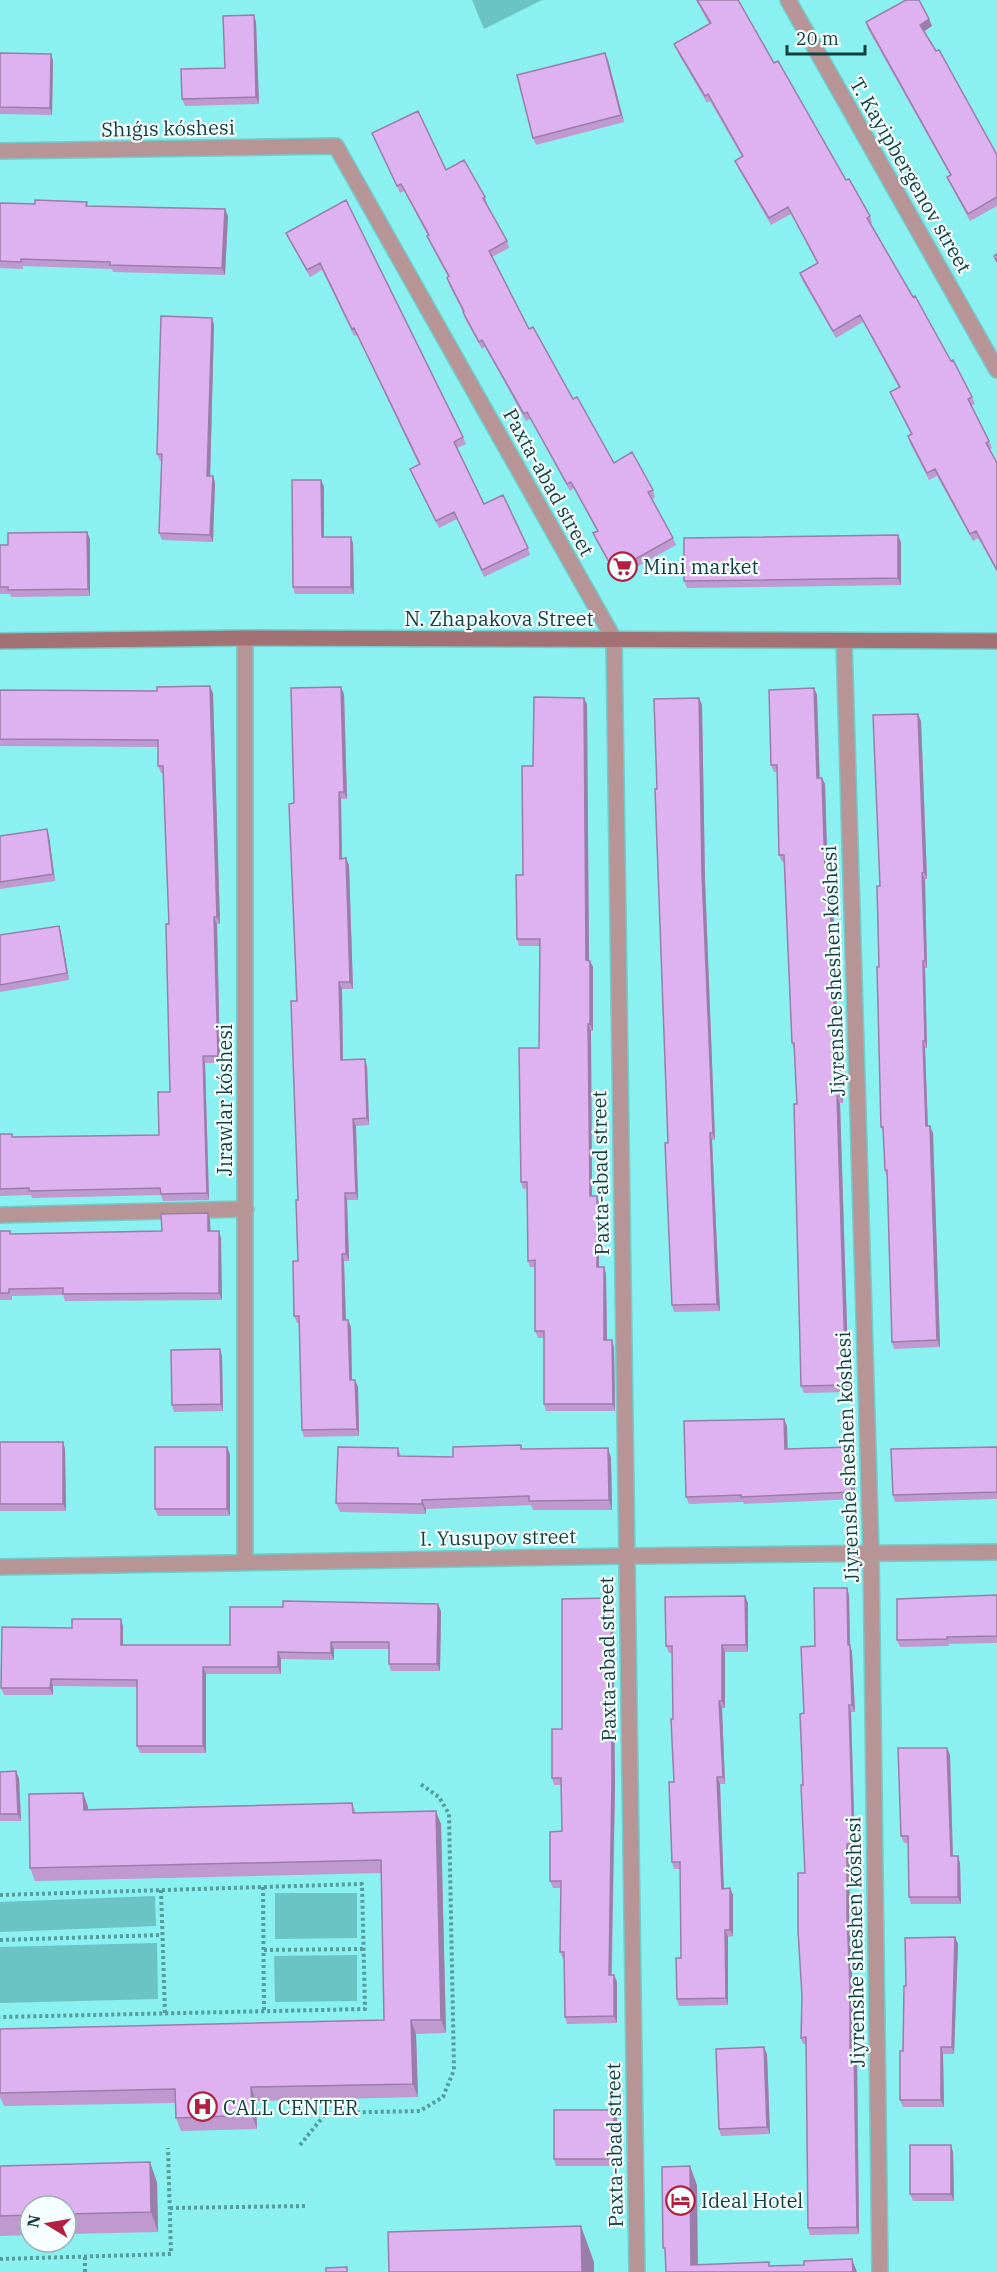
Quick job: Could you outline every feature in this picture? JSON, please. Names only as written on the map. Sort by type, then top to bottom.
[{"type":"main road","name":"N. Zhapakova Street","points":[[0,641],[245,638],[997,641]]},
{"type":"street","name":"T. Kayipbergenov street","points":[[788,0],[997,370]]},
{"type":"street","name":"Shıǵıs kóshesi","points":[[0,152],[336,146]]},
{"type":"street","name":"Paxta-abad street","points":[[336,146],[614,639],[637,2272]]},
{"type":"street","name":"Jırawlar kóshesi","points":[[245,638],[245,1562]]},
{"type":"street","name":"Jiyrenshe sheshen kóshesi","points":[[844,641],[871,1553],[880,2272]]},
{"type":"street","points":[[0,1215],[246,1209]]},
{"type":"street","name":"I. Yusupov street","points":[[0,1567],[997,1552]]},
{"type":"path","points":[[300,2145],[326,2114],[420,2112],[443,2097],[454,2070],[449,1814],[439,1797],[420,1783]]},
{"type":"path","points":[[0,1895],[362,1884],[364,2009],[0,2017]]},
{"type":"path","points":[[263,1887],[264,2011]]},
{"type":"path","points":[[161,1890],[165,2013]]},
{"type":"path","points":[[0,1940],[162,1935]]},
{"type":"path","points":[[264,1950],[363,1948]]},
{"type":"path","points":[[0,2259],[171,2254],[168,2148]]},
{"type":"path","points":[[170,2208],[304,2206]]},
{"type":"path","points":[[85,2257],[86,2272]]},
{"type":"shaded area","points":[[472,0],[542,0],[484,29]]},
{"type":"shaded area","points":[[275,1893],[357,1893],[357,1938],[275,1939]]},
{"type":"shaded area","points":[[155,1896],[156,1926],[0,1932],[0,1902]]},
{"type":"shaded area","points":[[157,1943],[158,1999],[0,2003],[0,1947]]},
{"type":"shaded area","points":[[357,1955],[357,2001],[275,2002],[274,1956]]},
{"type":"building","points":[[697,0],[738,0],[774,63],[778,61],[846,180],[849,179],[870,216],[867,218],[913,297],[915,296],[951,361],[953,360],[972,397],[968,399],[997,463],[997,570],[976,531],[970,534],[935,469],[927,473],[908,436],[912,434],[890,392],[900,387],[860,315],[833,331],[800,273],[818,263],[788,207],[769,218],[735,161],[743,156],[708,94],[705,96],[674,44],[711,23]]},
{"type":"building","points":[[906,0],[919,0],[929,19],[920,25],[936,51],[939,50],[997,155],[997,197],[968,214],[947,177],[951,175],[866,22]]},
{"type":"building","points":[[254,15],[256,97],[182,99],[181,69],[225,68],[223,16]]},
{"type":"building","points":[[0,53],[51,54],[50,108],[0,107]]},
{"type":"building","points":[[605,53],[621,115],[533,138],[517,75]]},
{"type":"building","points":[[418,111],[446,170],[464,160],[485,197],[483,198],[507,241],[489,251],[529,329],[533,327],[573,399],[577,397],[614,463],[632,452],[653,490],[648,492],[673,538],[614,571],[593,533],[598,531],[571,482],[567,484],[527,412],[524,414],[482,340],[479,342],[447,278],[449,276],[427,236],[429,235],[401,184],[397,186],[372,133]]},
{"type":"building","points":[[35,200],[87,202],[86,206],[225,209],[222,268],[110,265],[110,262],[21,259],[21,262],[0,261],[0,203],[35,204]]},
{"type":"building","points":[[346,200],[463,437],[454,442],[484,504],[503,495],[528,548],[482,570],[454,512],[436,521],[410,469],[420,464],[354,328],[352,329],[320,263],[307,270],[286,233]]},
{"type":"building","points":[[161,316],[212,318],[207,476],[213,476],[210,535],[159,533],[162,454],[157,454]]},
{"type":"building","points":[[292,480],[321,480],[322,537],[351,537],[351,587],[293,587]]},
{"type":"building","points":[[87,532],[88,589],[8,590],[8,587],[0,587],[0,545],[8,545],[8,533]]},
{"type":"building","points":[[898,535],[898,578],[684,581],[684,538]]},
{"type":"building","points":[[210,686],[217,917],[214,917],[218,1056],[203,1056],[207,1193],[161,1194],[160,1188],[29,1191],[29,1188],[0,1189],[0,1134],[12,1134],[12,1137],[159,1135],[158,1092],[170,1092],[166,924],[169,924],[163,766],[158,766],[158,740],[0,739],[0,690],[157,691],[157,687]]},
{"type":"building","points":[[341,687],[344,792],[339,792],[340,859],[346,858],[350,982],[339,982],[341,1060],[365,1059],[367,1118],[353,1119],[356,1193],[345,1193],[346,1254],[342,1254],[343,1320],[348,1320],[350,1380],[355,1380],[357,1429],[302,1430],[299,1316],[294,1316],[293,1261],[298,1261],[296,1200],[298,1200],[291,1001],[297,1001],[289,804],[294,803],[291,688]]},
{"type":"building","points":[[814,688],[817,778],[822,778],[825,870],[829,870],[836,1058],[838,1058],[840,1096],[837,1096],[846,1385],[801,1386],[794,1104],[797,1104],[794,1043],[792,1043],[784,855],[779,855],[777,765],[771,765],[769,690]]},
{"type":"building","points":[[534,697],[584,698],[586,960],[590,961],[590,1024],[588,1024],[590,1196],[597,1196],[597,1267],[604,1267],[604,1340],[612,1340],[613,1404],[544,1404],[544,1331],[535,1331],[535,1260],[528,1261],[527,1182],[521,1182],[519,1048],[539,1048],[540,939],[517,939],[516,875],[523,875],[522,766],[533,766]]},
{"type":"building","points":[[699,698],[702,873],[713,1133],[710,1133],[717,1304],[672,1305],[665,1143],[668,1143],[655,789],[657,789],[654,699]]},
{"type":"building","points":[[918,714],[924,872],[922,873],[925,1041],[923,1041],[926,1126],[930,1126],[937,1340],[892,1342],[887,1170],[885,1170],[883,1127],[881,1127],[877,967],[879,967],[877,886],[880,886],[873,715]]},
{"type":"building","points":[[47,829],[53,874],[0,882],[0,836]]},
{"type":"building","points":[[59,926],[67,973],[0,985],[0,935]]},
{"type":"building","points":[[208,1213],[208,1231],[219,1231],[219,1293],[63,1294],[63,1288],[9,1289],[9,1293],[0,1293],[0,1231],[10,1231],[10,1234],[162,1231],[161,1214]]},
{"type":"building","points":[[220,1349],[221,1404],[172,1405],[171,1350]]},
{"type":"building","points":[[784,1419],[785,1449],[851,1447],[852,1492],[686,1497],[684,1421]]},
{"type":"building","points":[[0,1442],[63,1442],[63,1504],[0,1504]]},
{"type":"building","points":[[521,1445],[521,1449],[608,1448],[609,1500],[529,1501],[529,1496],[422,1500],[422,1504],[336,1503],[338,1447],[398,1448],[398,1456],[453,1457],[453,1447]]},
{"type":"building","points":[[155,1447],[227,1447],[227,1509],[155,1509]]},
{"type":"building","points":[[997,1447],[997,1492],[893,1495],[891,1449]]},
{"type":"building","points":[[814,1588],[847,1588],[852,1705],[849,1705],[853,1843],[847,1844],[847,1914],[850,2048],[854,2048],[857,2227],[808,2228],[806,2037],[801,2038],[798,1873],[805,1873],[801,1785],[803,1785],[800,1714],[804,1713],[801,1647],[815,1646]]},
{"type":"building","points":[[997,1595],[997,1636],[897,1640],[897,1599]]},
{"type":"building","points":[[745,1596],[746,1645],[722,1645],[722,1701],[719,1701],[723,1777],[717,1777],[722,1889],[730,1888],[730,1930],[725,1930],[726,1998],[677,1999],[676,1958],[681,1958],[680,1862],[672,1862],[669,1782],[674,1782],[671,1719],[673,1719],[672,1646],[666,1646],[665,1597]]},
{"type":"building","points":[[611,1598],[612,1778],[609,1975],[614,1975],[614,2016],[565,2017],[564,1952],[560,1952],[561,1881],[550,1881],[550,1832],[562,1831],[561,1778],[552,1778],[552,1729],[562,1729],[562,1599]]},
{"type":"building","points":[[283,1601],[438,1604],[437,1664],[389,1664],[389,1642],[331,1642],[331,1653],[278,1652],[278,1667],[203,1667],[203,1746],[137,1746],[137,1680],[51,1679],[50,1688],[1,1688],[2,1627],[72,1628],[72,1619],[121,1619],[121,1645],[230,1645],[230,1607],[283,1607]]},
{"type":"building","points":[[898,1748],[947,1748],[951,1856],[958,1856],[958,1897],[909,1897],[908,1836],[901,1836]]},
{"type":"building","points":[[16,1771],[18,1814],[0,1814],[0,1772]]},
{"type":"building","points":[[83,1793],[84,1810],[352,1803],[353,1813],[436,1811],[441,2020],[411,2020],[413,2084],[251,2087],[252,2115],[176,2118],[175,2089],[0,2093],[0,2029],[384,2020],[381,1860],[30,1868],[29,1794]]},
{"type":"building","points":[[955,1937],[952,2047],[941,2047],[941,2100],[900,2100],[900,2051],[903,2051],[904,1986],[906,1986],[905,1938]]},
{"type":"building","points":[[764,2047],[767,2127],[719,2129],[716,2049]]},
{"type":"building","points":[[554,2110],[614,2110],[614,2159],[554,2159]]},
{"type":"building","points":[[910,2145],[951,2145],[951,2194],[910,2194]]},
{"type":"building","points":[[150,2162],[151,2212],[78,2214],[78,2194],[18,2194],[18,2215],[0,2216],[0,2166]]},
{"type":"building","points":[[690,2166],[691,2265],[769,2262],[769,2266],[804,2265],[804,2261],[852,2259],[853,2272],[666,2272],[665,2248],[663,2248],[662,2167]]},
{"type":"building","points":[[581,2226],[582,2272],[389,2272],[388,2232]]},
{"type":"building","points":[[347,2267],[347,2272],[326,2272],[326,2268]]},
{"type":"place","name":"Mini market","points":[[622,566]]},
{"type":"place","name":"CALL CENTER","points":[[202,2107]]},
{"type":"place","name":"Ideal Hotel","points":[[680,2200]]}]
